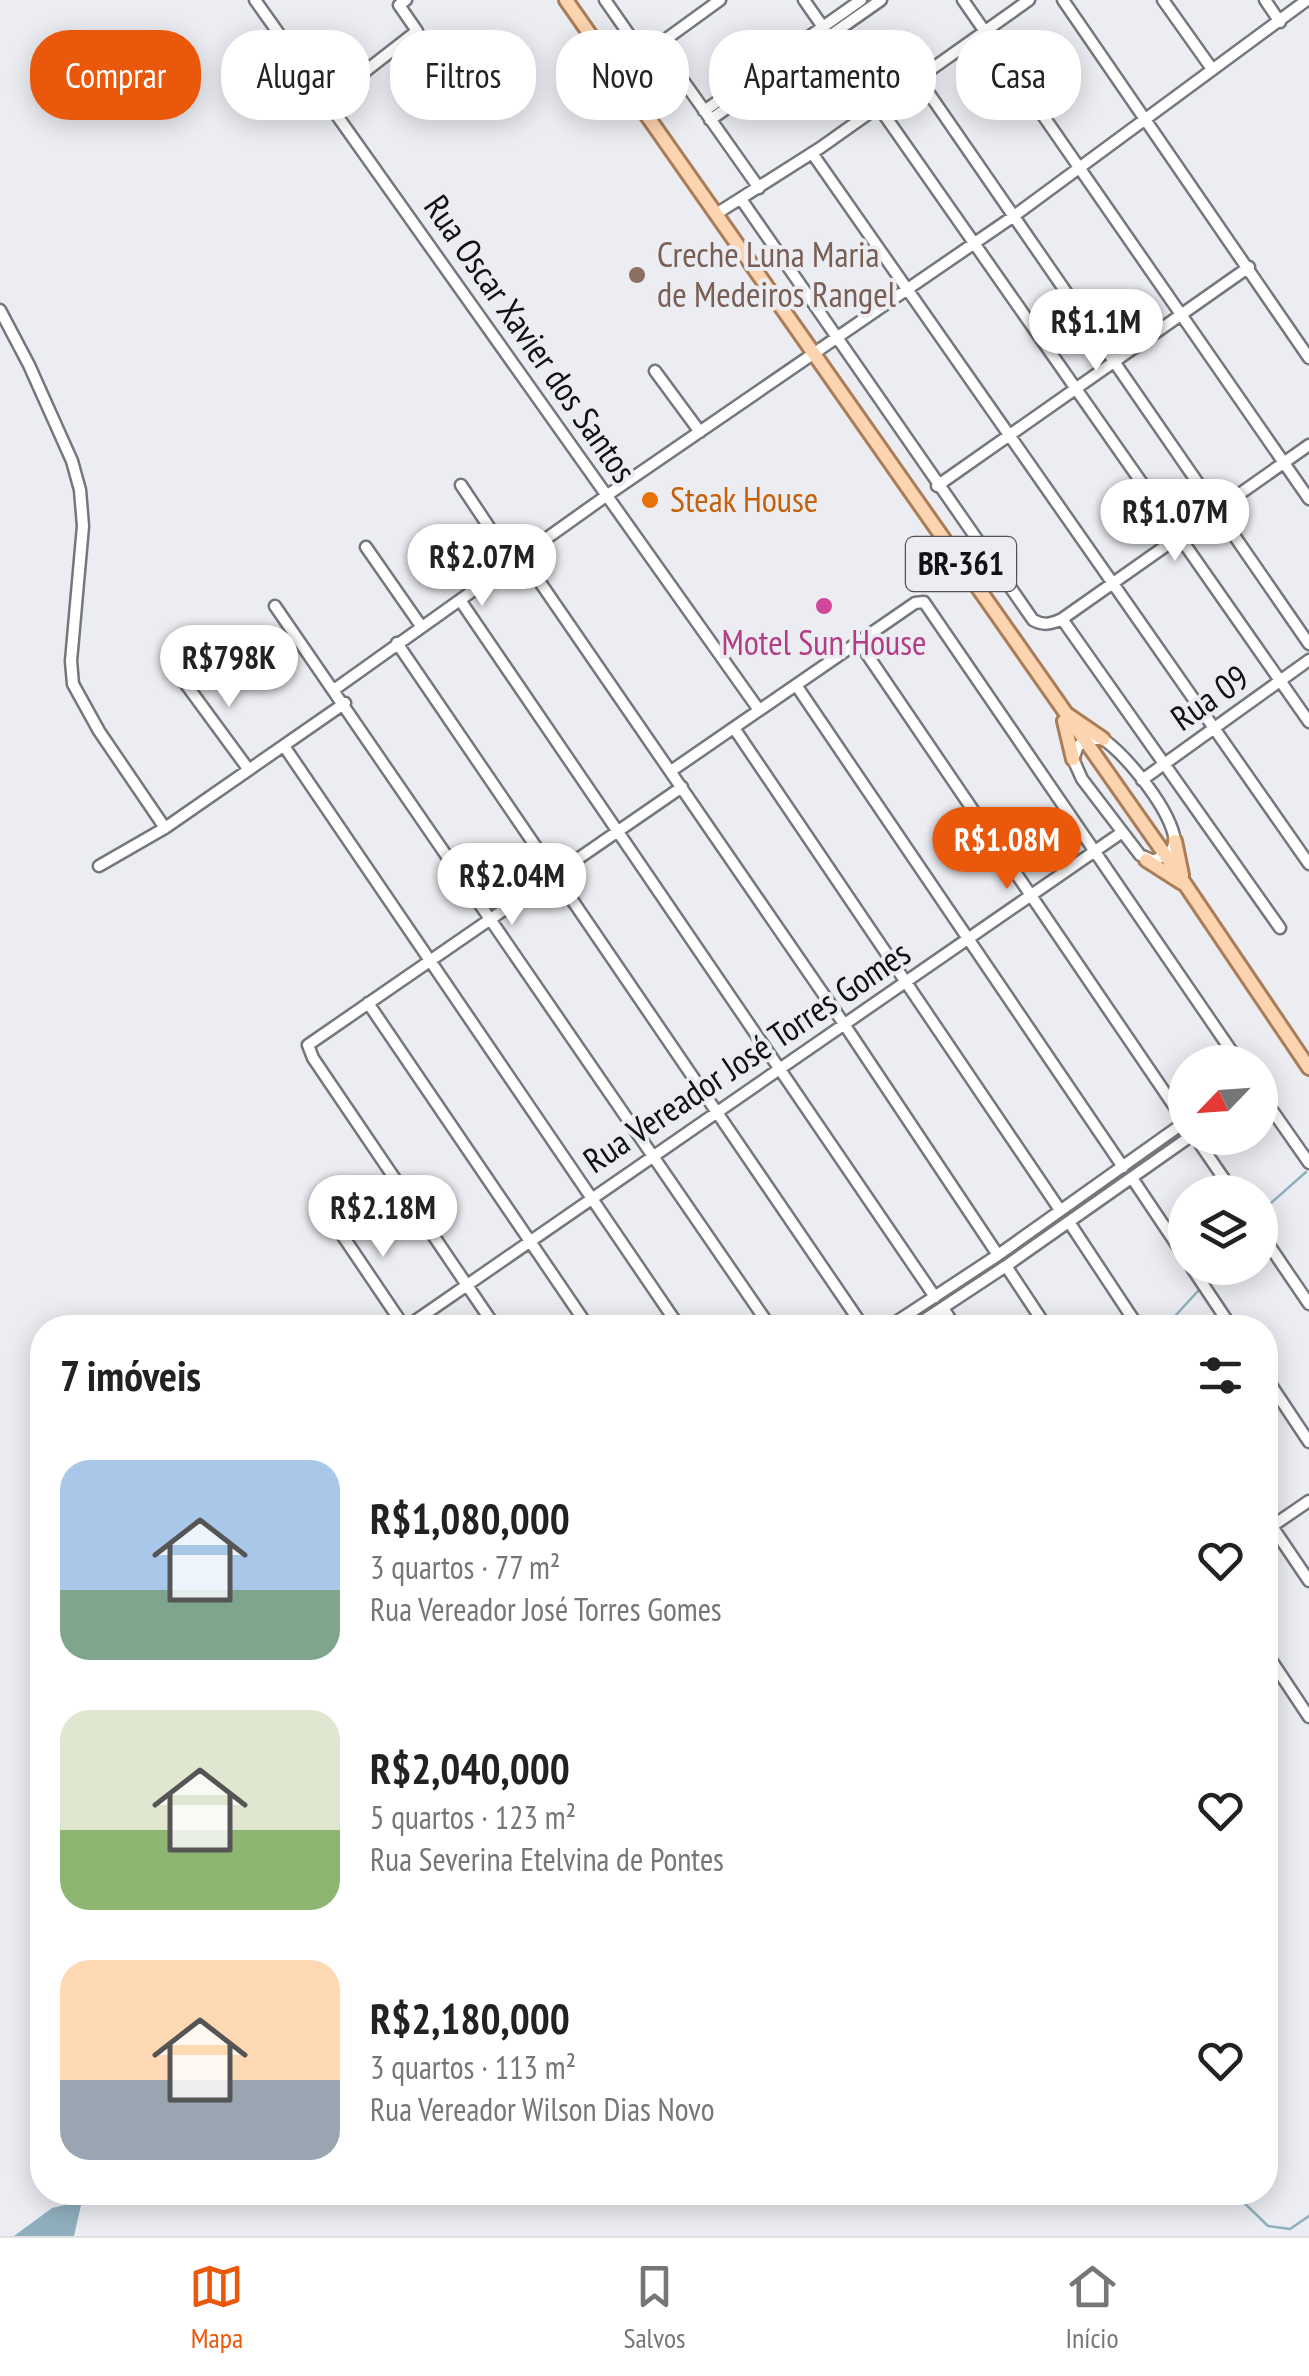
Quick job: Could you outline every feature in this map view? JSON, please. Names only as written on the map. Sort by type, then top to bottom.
[{"type":"main road","name":"BR-361","points":[[566,0],[587,30]]},
{"type":"main road","name":"BR-361","points":[[650,120],[1166,856],[1309,1068]]},
{"type":"main road","points":[[1062,711],[1103,738]]},
{"type":"main road","points":[[1062,711],[1073,759]]},
{"type":"main road","points":[[1175,841],[1185,884]]},
{"type":"main road","points":[[1146,860],[1185,884]]},
{"type":"street","name":"Rua Oscar Xavier dos Santos","points":[[255,0],[276,30]]},
{"type":"street","points":[[605,0],[626,30]]},
{"type":"street","points":[[679,30],[720,0]]},
{"type":"street","points":[[804,0],[825,30]]},
{"type":"street","points":[[827,30],[861,0]]},
{"type":"street","points":[[828,30],[880,0]]},
{"type":"street","points":[[963,0],[984,30]]},
{"type":"street","points":[[988,30],[1029,0]]},
{"type":"street","points":[[1063,0],[1309,358]]},
{"type":"street","points":[[1163,0],[1212,69]]},
{"type":"street","points":[[1265,0],[1280,22]]},
{"type":"street","points":[[335,688],[813,352],[1014,216],[1306,0]]},
{"type":"street","points":[[370,68],[418,31],[402,2]]},
{"type":"street","points":[[689,90],[759,188]]},
{"type":"street","points":[[936,104],[1309,644]]},
{"type":"street","name":"Rua Oscar Xavier dos Santos","points":[[340,120],[760,710]]},
{"type":"street","points":[[716,214],[860,120]]},
{"type":"street","points":[[891,120],[1309,722]]},
{"type":"street","points":[[1046,120],[1309,499]]},
{"type":"street","points":[[812,153],[1110,584],[1305,850],[1309,864]]},
{"type":"street","points":[[741,199],[1032,620],[1046,624],[1062,619],[1309,445]]},
{"type":"street","points":[[938,486],[1249,268]]},
{"type":"street","points":[[0,310],[29,365],[75,473],[83,526],[71,661],[73,684],[99,731],[164,828]]},
{"type":"street","points":[[655,371],[700,432]]},
{"type":"street","points":[[460,485],[682,787],[998,1255]]},
{"type":"street","points":[[366,547],[421,626]]},
{"type":"street","points":[[460,600],[935,1297]]},
{"type":"street","points":[[670,771],[914,603],[924,602],[1227,1045]]},
{"type":"street","points":[[275,606],[763,1315]]},
{"type":"street","points":[[1062,619],[1280,928]]},
{"type":"street","points":[[858,641],[1168,1097]]},
{"type":"street","points":[[397,643],[855,1315]]},
{"type":"street","name":"Rua 09","points":[[1142,780],[1309,660]]},
{"type":"street","points":[[177,672],[248,770]]},
{"type":"street","points":[[796,685],[1123,1167]]},
{"type":"street","points":[[99,866],[164,828],[345,704]]},
{"type":"street","points":[[734,728],[1060,1210]]},
{"type":"street","points":[[1103,738],[1142,780],[1171,825],[1175,841],[1160,860],[1146,860],[1082,779],[1073,759],[1078,746],[1103,738]]},
{"type":"street","points":[[284,746],[671,1315]]},
{"type":"street","points":[[488,1315],[313,1058],[308,1045],[682,787]]},
{"type":"street","name":"Rua Vereador José Torres Gomes","points":[[423,1315],[1121,833]]},
{"type":"street","points":[[368,1003],[579,1315]]},
{"type":"street","points":[[1278,1119],[1309,1163]]},
{"type":"street","points":[[907,1315],[1168,1134]]},
{"type":"street","points":[[932,1315],[1168,1154]]},
{"type":"street","points":[[1205,1155],[1220,1175]]},
{"type":"street","points":[[1132,1178],[1168,1232]]},
{"type":"street","points":[[328,1214],[396,1315]]},
{"type":"street","points":[[1068,1222],[1131,1315]]},
{"type":"street","points":[[1278,1258],[1309,1304]]},
{"type":"street","points":[[1006,1266],[1038,1315]]},
{"type":"street","points":[[1203,1285],[1223,1315]]},
{"type":"street","points":[[943,1308],[948,1315]]},
{"type":"street","points":[[1278,1396],[1309,1442]]},
{"type":"street","points":[[1278,1519],[1309,1501]]},
{"type":"street","points":[[1278,1540],[1309,1581]]},
{"type":"street","points":[[1278,1670],[1309,1717]]},
{"type":"water","points":[[81,2205],[74,2236],[14,2236],[52,2208]]},
{"type":"waterway","points":[[1278,1197],[1306,1172]]},
{"type":"waterway","points":[[1176,1315],[1198,1291]]},
{"type":"waterway","points":[[1246,2205],[1268,2226],[1290,2229],[1309,2216]]},
{"type":"place","name":"Creche Luna Maria de Medeiros Rangel","points":[[637,275]]},
{"type":"place","name":"Steak House","points":[[650,500]]},
{"type":"place","name":"Motel Sun House","points":[[824,606]]}]
